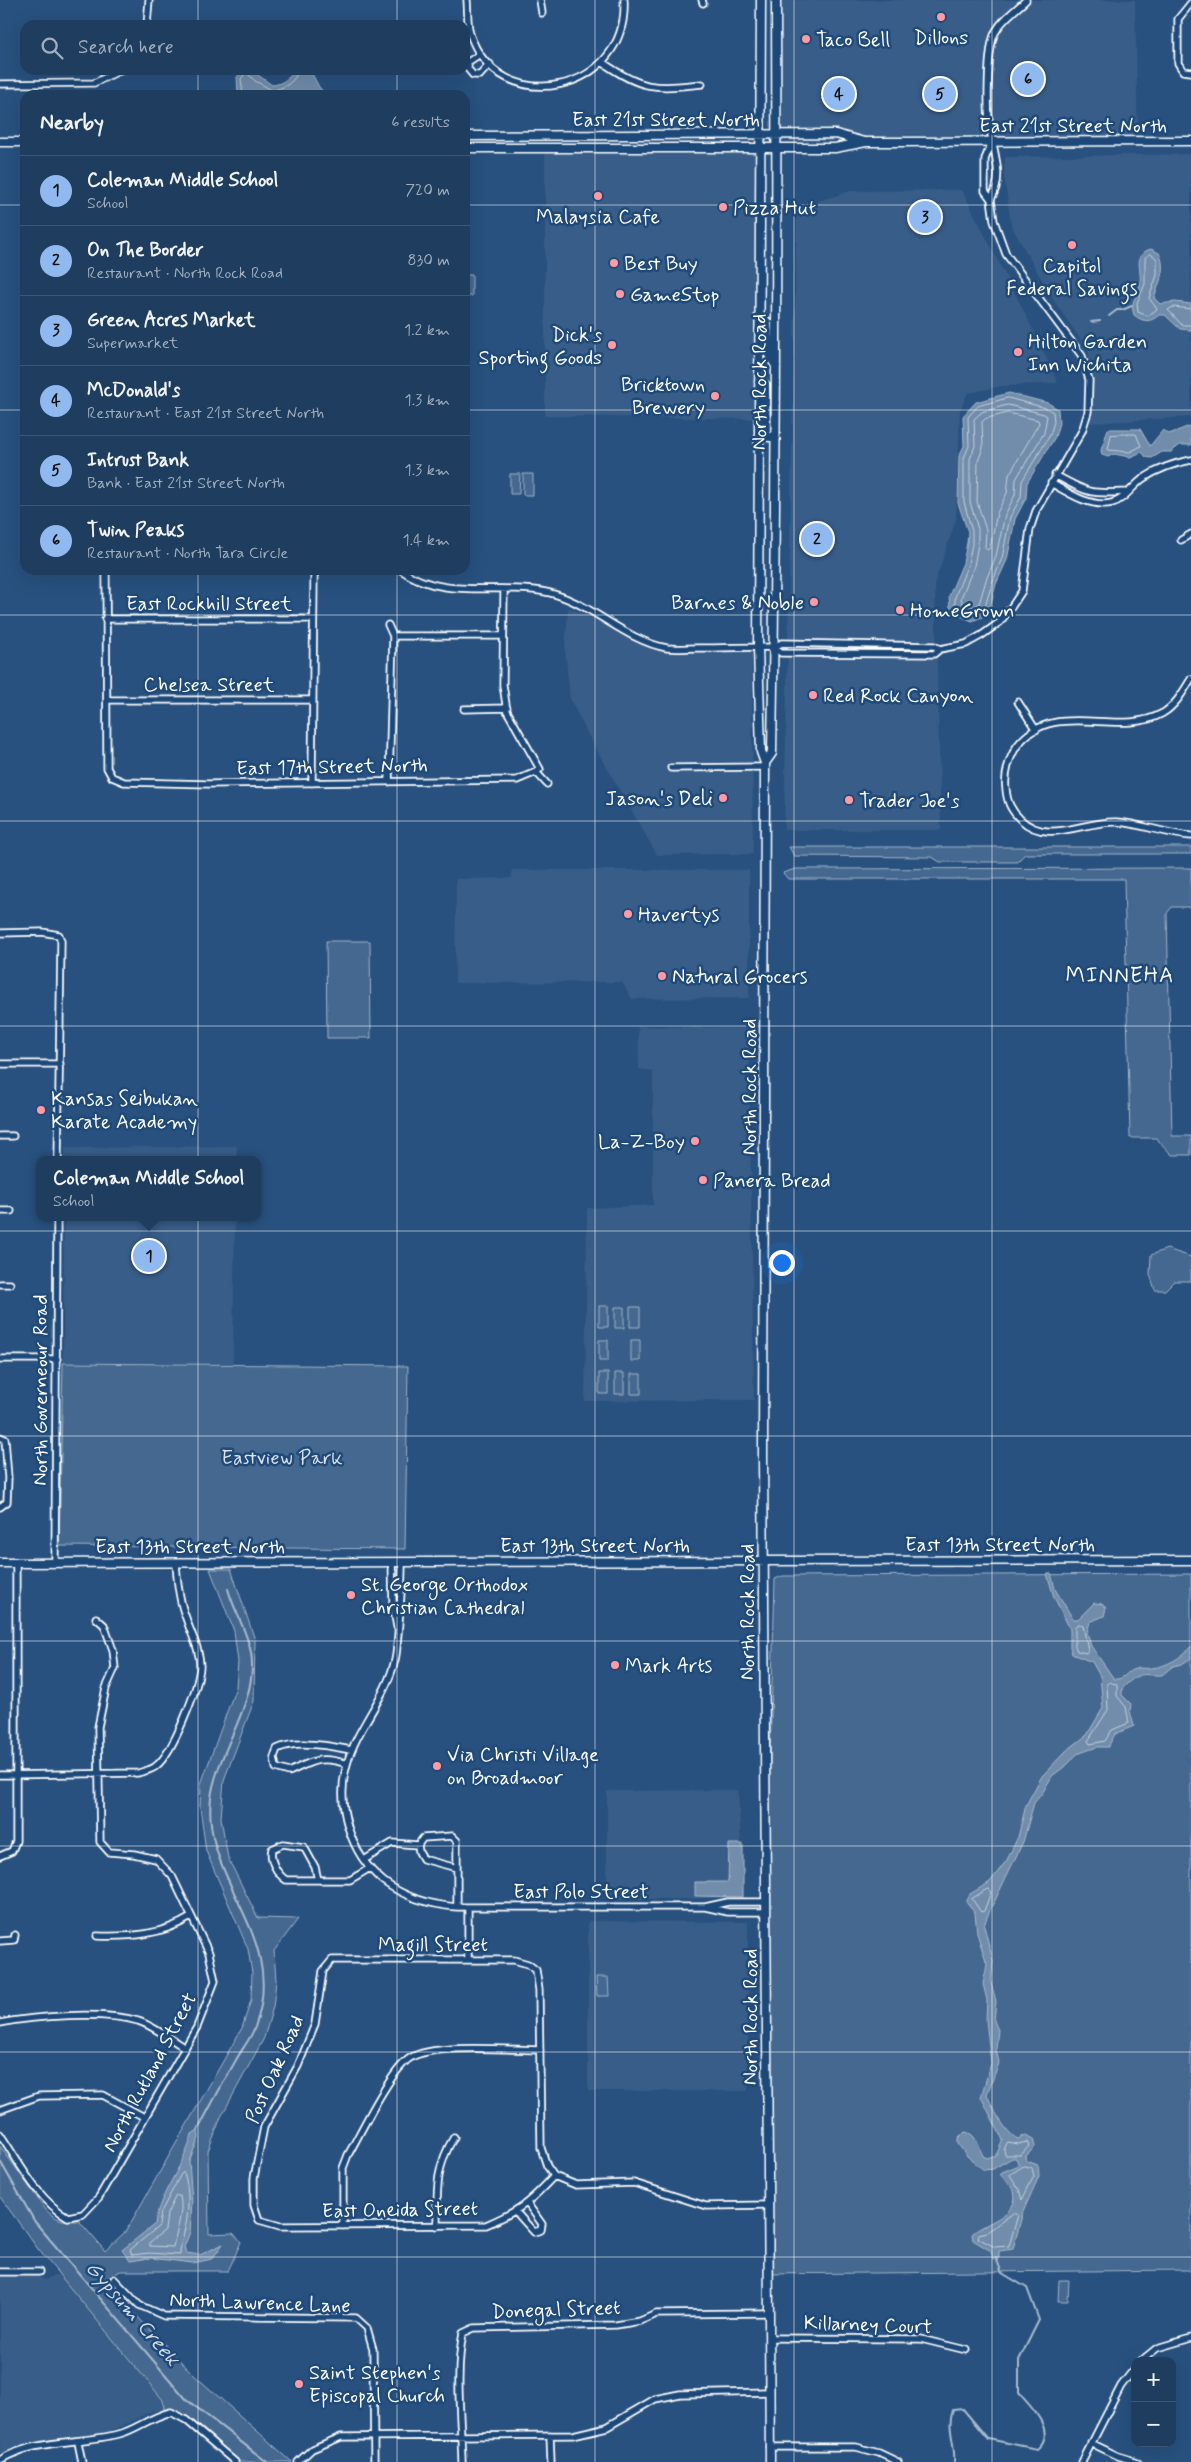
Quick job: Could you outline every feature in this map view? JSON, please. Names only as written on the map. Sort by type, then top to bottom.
[{"type":"main road","name":"North Rock Road","points":[[760,0],[758,647],[761,752],[765,765],[763,1561],[770,2462]]},
{"type":"main road","name":"North Rock Road","points":[[765,765],[772,753],[774,647],[776,0]]},
{"type":"main road","name":"East 21st Street North","points":[[470,136],[836,134],[866,142]]},
{"type":"main road","name":"East 21st Street North","points":[[470,148],[835,148],[866,142],[1191,141]]},
{"type":"main road","points":[[0,142],[20,142]]},
{"type":"main road","points":[[759,315],[767,322],[769,355],[776,366]]},
{"type":"main road","points":[[759,382],[765,386],[766,434],[769,437],[775,437]]},
{"type":"main road","name":"East 13th Street North","points":[[0,1563],[1191,1560]]},
{"type":"street","points":[[147,20],[149,0]]},
{"type":"street","points":[[467,0],[469,20]]},
{"type":"street","points":[[540,0],[542,14]]},
{"type":"street","points":[[470,34],[480,54],[497,71],[523,85],[554,87],[581,78],[602,62],[614,46],[621,29],[624,0]]},
{"type":"street","points":[[991,198],[996,191],[998,157],[992,142],[989,126],[991,41],[998,27],[1026,0]]},
{"type":"street","points":[[1188,72],[1178,63],[1178,18],[1191,3]]},
{"type":"street","points":[[470,61],[480,54]]},
{"type":"street","points":[[602,62],[624,77],[648,87],[702,84]]},
{"type":"street","points":[[470,71],[473,75],[480,75],[490,64]]},
{"type":"street","points":[[0,84],[94,83],[111,75]]},
{"type":"street","points":[[774,647],[781,653],[934,654],[940,649],[966,644],[982,635],[1000,622],[1022,591],[1030,529],[1036,511],[1082,431],[1088,412],[1090,388],[1082,356],[1006,254],[994,221],[991,198],[986,191],[985,159],[992,142]]},
{"type":"street","points":[[1051,483],[1072,496],[1104,504],[1122,498],[1144,478],[1173,465],[1191,460]]},
{"type":"street","points":[[1055,475],[1086,492],[1107,494],[1128,492]]},
{"type":"street","points":[[1180,540],[1191,534]]},
{"type":"street","points":[[106,575],[107,700]]},
{"type":"street","points":[[312,783],[314,575]]},
{"type":"street","points":[[407,575],[451,589],[524,589],[557,595],[584,607],[636,636],[666,648],[774,647],[782,643],[934,646],[940,649]]},
{"type":"street","points":[[504,589],[503,685],[507,708],[540,769],[536,772],[546,784]]},
{"type":"street","name":"East Rockhill Street","points":[[105,619],[313,619]]},
{"type":"street","points":[[388,625],[393,636],[389,782]]},
{"type":"street","points":[[393,636],[503,636]]},
{"type":"street","points":[[1191,679],[1180,698],[1171,707],[1151,718],[1138,721],[1062,720],[1036,730],[1020,742],[1013,752],[1005,783],[1008,803],[1014,812],[1026,825],[1038,830],[1050,833],[1093,823],[1116,822],[1191,836]]},
{"type":"street","name":"Chelsea Street","points":[[107,700],[312,700]]},
{"type":"street","name":"East 17th Street North","points":[[107,700],[107,768],[112,777],[124,782],[312,783],[518,780],[536,772]]},
{"type":"street","points":[[1018,702],[1036,730]]},
{"type":"street","points":[[464,709],[507,708]]},
{"type":"street","points":[[672,768],[765,765]]},
{"type":"street","points":[[0,933],[42,932],[59,935],[62,980],[58,1156]]},
{"type":"street","points":[[0,1064],[60,1064]]},
{"type":"street","points":[[0,1136],[13,1136]]},
{"type":"street","points":[[0,1211],[11,1210]]},
{"type":"street","name":"North Governeour Road","points":[[55,1563],[57,1221]]},
{"type":"street","points":[[0,1284],[10,1284]]},
{"type":"street","points":[[0,1359],[57,1359]]},
{"type":"street","points":[[0,1437],[6,1439],[8,1466],[7,1502],[0,1507]]},
{"type":"street","points":[[0,1775],[138,1773],[155,1768],[171,1750],[200,1666],[196,1641],[185,1618],[178,1590],[176,1562]]},
{"type":"street","points":[[392,1562],[393,1606],[398,1632]]},
{"type":"street","points":[[398,1632],[402,1606],[402,1562]]},
{"type":"street","points":[[0,1856],[12,1851],[16,1841],[16,1563]]},
{"type":"street","name":"North Rutland Street","points":[[0,2134],[36,2188],[60,2212],[68,2217],[83,2214],[99,2197],[197,2027],[215,1982],[209,1953],[172,1876],[156,1859],[134,1854],[109,1852],[100,1842],[98,1727],[106,1688],[115,1668],[113,1650],[104,1625],[96,1618]]},
{"type":"street","name":"East Polo Street","points":[[398,1632],[395,1661],[379,1699],[352,1750],[346,1764],[342,1783],[344,1812],[351,1835],[364,1860],[384,1881],[416,1899],[438,1906],[705,1907],[728,1902],[765,1902]]},
{"type":"street","points":[[346,1764],[328,1759],[315,1759],[289,1772],[276,1768],[274,1757],[277,1750],[293,1744],[331,1745],[352,1750]]},
{"type":"street","points":[[457,1868],[423,1859],[418,1845],[423,1838],[452,1836],[457,1841],[457,1868],[457,1907]]},
{"type":"street","points":[[364,1860],[392,1843],[418,1845]]},
{"type":"street","points":[[318,1880],[315,1867],[304,1847],[283,1844],[272,1849],[271,1859],[280,1876],[286,1880],[318,1880],[350,1880],[370,1868]]},
{"type":"street","points":[[468,1907],[468,1959]]},
{"type":"street","name":"East Polo Street","points":[[705,1907],[728,1912],[765,1912]]},
{"type":"street","points":[[98,1936],[150,1934],[178,1925],[191,1917]]},
{"type":"street","points":[[0,1941],[14,1940],[15,1934]]},
{"type":"street","name":"Magill Street","points":[[329,1963],[332,1960],[468,1959],[514,1960],[528,1964],[536,1970],[539,1990],[540,2050]]},
{"type":"street","name":"Post Oak Road","points":[[260,2220],[254,2205],[254,2178],[264,2127],[298,2066],[311,2033],[323,1971],[329,1963]]},
{"type":"street","points":[[0,2023],[40,2017],[115,2017],[140,2021],[185,2048]]},
{"type":"street","points":[[343,2226],[342,2168],[348,2154],[396,2072],[409,2058],[436,2050],[540,2050],[541,2148],[547,2166],[554,2176],[576,2185],[634,2183],[706,2206],[768,2205]]},
{"type":"street","points":[[0,2110],[39,2096],[103,2094],[144,2117]]},
{"type":"street","points":[[437,2226],[438,2184],[441,2161],[454,2137]]},
{"type":"street","name":"East Oneida Street","points":[[260,2220],[280,2226],[486,2226],[516,2212],[554,2176]]},
{"type":"street","points":[[516,2212],[534,2232],[541,2230],[542,2224],[527,2203]]},
{"type":"street","points":[[0,2272],[39,2272]]},
{"type":"street","name":"North Lawrence Lane","points":[[114,2279],[139,2305],[164,2316],[356,2318],[367,2328],[373,2349],[374,2436]]},
{"type":"street","name":"Donegal Street","points":[[461,2435],[460,2347],[463,2333],[474,2328],[616,2325],[640,2321],[656,2314],[769,2313]]},
{"type":"street","name":"Killarney Court","points":[[769,2338],[921,2339],[966,2350]]},
{"type":"street","points":[[1146,2357],[1155,2350],[1191,2338]]},
{"type":"street","points":[[1082,2462],[1121,2386],[1131,2373]]},
{"type":"street","points":[[298,2462],[312,2448],[341,2437],[573,2435],[607,2427],[655,2399],[680,2394],[769,2392]]},
{"type":"street","points":[[0,2460],[13,2452],[36,2446],[78,2442],[122,2434],[155,2415],[171,2412],[186,2420],[235,2462]]},
{"type":"street","points":[[461,2435],[462,2462]]},
{"type":"street","points":[[550,2435],[551,2462]]},
{"type":"street","points":[[374,2436],[374,2462]]},
{"type":"street","points":[[78,2442],[82,2462]]},
{"type":"street","points":[[1091,2443],[1118,2456],[1138,2462]]},
{"type":"street","points":[[769,2448],[856,2447],[879,2453],[898,2462]]},
{"type":"shaded area","points":[[776,0],[1135,0],[1138,141],[777,141]]},
{"type":"shaded area","points":[[760,141],[759,419],[545,416],[545,143]]},
{"type":"shaded area","points":[[1191,154],[1191,417],[1091,423],[1089,352],[1052,298],[1011,225],[1004,175],[1005,157]]},
{"type":"shaded area","points":[[962,190],[1034,331],[1058,383],[1003,386],[968,393],[960,410],[956,520],[935,582],[941,830],[784,830],[797,208],[850,191]]},
{"type":"shaded area","points":[[568,608],[616,625],[666,648],[752,648],[753,854],[657,855],[588,735],[570,699],[565,649]]},
{"type":"shaded area","points":[[512,870],[749,870],[749,998],[632,999],[622,982],[455,983],[456,879],[512,878]]},
{"type":"shaded area","points":[[638,1026],[749,1028],[754,1400],[585,1401],[587,1208],[653,1205],[653,1071],[639,1069]]},
{"type":"shaded area","points":[[237,1146],[236,1156],[65,1156],[65,1148]]},
{"type":"shaded area","points":[[64,1221],[235,1221],[233,1364],[63,1363]]},
{"type":"shaded area","points":[[738,1790],[744,1896],[694,1899],[607,1899],[607,1791]]},
{"type":"shaded area","points":[[588,1921],[748,1922],[748,2091],[588,2091]]},
{"type":"shaded area","points":[[53,2275],[59,2275],[163,2400],[164,2409],[150,2412],[107,2433],[25,2444],[0,2454],[0,2276],[37,2276],[45,2280]]},
{"type":"green space","points":[[470,275],[472,275],[472,296],[470,296]]},
{"type":"green space","points":[[510,474],[520,474],[519,494],[510,494]]},
{"type":"green space","points":[[523,474],[533,474],[533,495],[523,495]]},
{"type":"green space","points":[[789,847],[1191,847],[1191,854],[1025,854],[1017,862],[940,862],[932,857],[794,856]]},
{"type":"green space","points":[[1191,868],[1191,907],[1172,907],[1167,913],[1172,1136],[1191,1136],[1191,1155],[1172,1155],[1156,1138],[1130,1138],[1124,879],[788,879],[783,873],[795,869]]},
{"type":"green space","points":[[326,941],[370,941],[371,1038],[327,1038]]},
{"type":"green space","points":[[1167,1249],[1191,1257],[1191,1281],[1174,1281],[1165,1290],[1155,1290],[1150,1274],[1151,1255]]},
{"type":"green space","points":[[599,1306],[608,1306],[608,1327],[599,1327]]},
{"type":"green space","points":[[615,1307],[624,1307],[624,1328],[615,1328]]},
{"type":"green space","points":[[630,1307],[640,1307],[640,1327],[630,1327]]},
{"type":"green space","points":[[599,1340],[608,1340],[608,1361],[599,1361]]},
{"type":"green space","points":[[631,1340],[640,1340],[640,1361],[631,1361]]},
{"type":"green space","name":"Eastview Park","points":[[63,1363],[408,1366],[405,1549],[59,1546]]},
{"type":"green space","points":[[599,1373],[608,1373],[608,1394],[599,1394]]},
{"type":"green space","points":[[615,1373],[624,1373],[624,1394],[615,1394]]},
{"type":"green space","points":[[631,1374],[641,1374],[641,1394],[631,1394]]},
{"type":"green space","points":[[210,1569],[231,1569],[255,1640],[254,1701],[224,1780],[221,1818],[228,1858],[258,1918],[298,1919],[274,1951],[276,1981],[273,2007],[264,2038],[221,2117],[208,2151],[209,2234],[233,2233],[241,2242],[228,2271],[120,2271],[108,2278],[131,2304],[129,2308],[194,2375],[292,2462],[239,2462],[195,2423],[185,2416],[164,2409],[163,2400],[38,2249],[0,2197],[0,2146],[46,2210],[61,2220],[79,2221],[105,2251],[126,2231],[242,2028],[251,2000],[252,1973],[248,1949],[206,1851],[200,1807],[201,1784],[236,1687],[238,1662],[234,1631]]},
{"type":"green space","points":[[1191,1574],[1191,2270],[765,2274],[765,1930],[775,1579],[783,1576]]},
{"type":"green space","points":[[596,1977],[608,1977],[609,1996],[597,1996]]},
{"type":"green space","points":[[1059,2280],[1069,2280],[1068,2301],[1058,2301]]},
{"type":"water","points":[[239,75],[258,75],[272,85],[283,82],[291,75],[313,75],[322,90],[238,90],[237,77]]},
{"type":"water","points":[[1151,249],[1159,253],[1162,264],[1161,276],[1154,298],[1160,304],[1175,302],[1191,304],[1191,330],[1180,329],[1165,315],[1159,315],[1146,321],[1134,315],[1133,302],[1140,283],[1140,259],[1145,251]]},
{"type":"water","points":[[1009,393],[1048,403],[1058,409],[1059,423],[1055,437],[1027,483],[1026,498],[1015,519],[1007,560],[996,584],[989,611],[982,617],[972,621],[956,614],[950,607],[949,596],[963,563],[968,532],[958,503],[959,456],[964,446],[963,416],[976,402]]},
{"type":"water","points":[[1187,427],[1191,428],[1191,445],[1180,445],[1171,452],[1162,452],[1152,458],[1146,457],[1142,452],[1130,457],[1114,454],[1108,457],[1102,455],[1101,450],[1108,429],[1140,429],[1150,446],[1163,430],[1169,434]]},
{"type":"water","points":[[1051,1573],[1055,1589],[1073,1619],[1078,1619],[1094,1603],[1102,1604],[1106,1608],[1104,1616],[1090,1622],[1087,1632],[1091,1646],[1114,1679],[1121,1678],[1137,1668],[1157,1667],[1168,1664],[1191,1646],[1191,1658],[1182,1664],[1173,1666],[1162,1675],[1140,1675],[1126,1685],[1123,1688],[1122,1695],[1131,1704],[1130,1711],[1134,1726],[1115,1734],[1108,1747],[1097,1747],[1077,1754],[1068,1764],[1052,1776],[1034,1803],[1023,1842],[984,1926],[993,1961],[991,1983],[996,2001],[994,2021],[998,2030],[996,2048],[999,2063],[987,2094],[995,2112],[1013,2136],[1018,2139],[1026,2135],[1033,2139],[1035,2147],[1026,2156],[1027,2161],[1038,2165],[1039,2176],[1023,2212],[1013,2249],[999,2251],[999,2258],[993,2259],[991,2251],[973,2240],[972,2234],[1000,2217],[1012,2206],[1015,2199],[1014,2191],[1000,2173],[1019,2165],[1016,2158],[1012,2158],[993,2169],[984,2170],[967,2156],[958,2144],[958,2139],[965,2132],[969,2133],[977,2141],[983,2156],[987,2158],[996,2155],[1003,2140],[981,2097],[991,2063],[986,2020],[987,2000],[983,1984],[987,1965],[977,1933],[975,1913],[966,1901],[970,1894],[990,1882],[1007,1860],[1018,1837],[1026,1805],[1042,1776],[1066,1751],[1087,1735],[1103,1708],[1100,1676],[1092,1662],[1072,1654],[1070,1629],[1054,1597],[1047,1574]]},
{"type":"water","points":[[729,1844],[743,1844],[743,1897],[695,1896],[695,1882],[728,1882]]},
{"type":"water","points":[[198,2130],[199,2138],[189,2161],[192,2201],[190,2232],[184,2247],[186,2253],[200,2255],[223,2244],[212,2259],[193,2263],[150,2258],[130,2261],[122,2250],[155,2224],[161,2201],[184,2157],[192,2134]]},
{"type":"waterway","points":[[1109,316],[1117,310],[1132,306]]},
{"type":"waterway","points":[[1091,322],[1100,321]]},
{"type":"waterway","points":[[198,2130],[255,2027],[262,1994],[261,1964],[253,1936],[218,1856],[211,1828],[211,1798],[215,1780],[243,1708],[249,1690],[252,1671],[249,1645],[228,1589]]},
{"type":"waterway","name":"Gypsum Creek","points":[[0,2161],[35,2222],[187,2400],[267,2462]]},
{"type":"waterway","points":[[954,2462],[950,2423],[953,2410],[963,2409],[988,2439],[1037,2449],[1043,2442],[1045,2435],[1044,2428],[1036,2412],[1019,2393],[1019,2360],[1039,2320],[1027,2288],[1002,2273],[996,2258]]},
{"type":"place","name":"Dillons","points":[[941,17]]},
{"type":"place","name":"Taco Bell","points":[[806,39]]},
{"type":"place","name":"Twin Peaks","points":[[1028,79]]},
{"type":"place","name":"McDonald's","points":[[839,94]]},
{"type":"place","name":"Intrust Bank","points":[[940,94]]},
{"type":"place","name":"Malaysia Cafe","points":[[598,196]]},
{"type":"place","name":"Pizza Hut","points":[[723,207]]},
{"type":"place","name":"Green Acres Market","points":[[925,217]]},
{"type":"place","name":"Capitol Federal Savings","points":[[1072,245]]},
{"type":"place","name":"Best Buy","points":[[614,263]]},
{"type":"place","name":"GameStop","points":[[620,294]]},
{"type":"place","name":"Dick's Sporting Goods","points":[[612,345]]},
{"type":"place","name":"Hilton Garden Inn Wichita","points":[[1018,352]]},
{"type":"place","name":"Bricktown Brewery","points":[[715,396]]},
{"type":"place","name":"On The Border","points":[[817,539]]},
{"type":"place","name":"Barnes & Noble","points":[[814,602]]},
{"type":"place","name":"HomeGrown","points":[[900,610]]},
{"type":"place","name":"Red Rock Canyon","points":[[813,695]]},
{"type":"place","name":"Jason's Deli","points":[[723,798]]},
{"type":"place","name":"Trader Joe's","points":[[849,800]]},
{"type":"place","name":"Havertys","points":[[628,914]]},
{"type":"place","name":"Natural Grocers","points":[[662,976]]},
{"type":"place","name":"Kansas Seibukan Karate Academy","points":[[41,1110]]},
{"type":"place","name":"La-Z-Boy","points":[[695,1141]]},
{"type":"place","name":"Panera Bread","points":[[703,1180]]},
{"type":"place","name":"Coleman Middle School","points":[[149,1256]]},
{"type":"place","name":"St. George Orthodox Christian Cathedral","points":[[351,1595]]},
{"type":"place","name":"Mark Arts","points":[[615,1665]]},
{"type":"place","name":"Via Christi Village on Broadmoor","points":[[437,1766]]},
{"type":"place","name":"Saint Stephen's Episcopal Church","points":[[299,2384]]},
{"type":"district","name":"MINNEHA","points":[[1120,974]]}]
